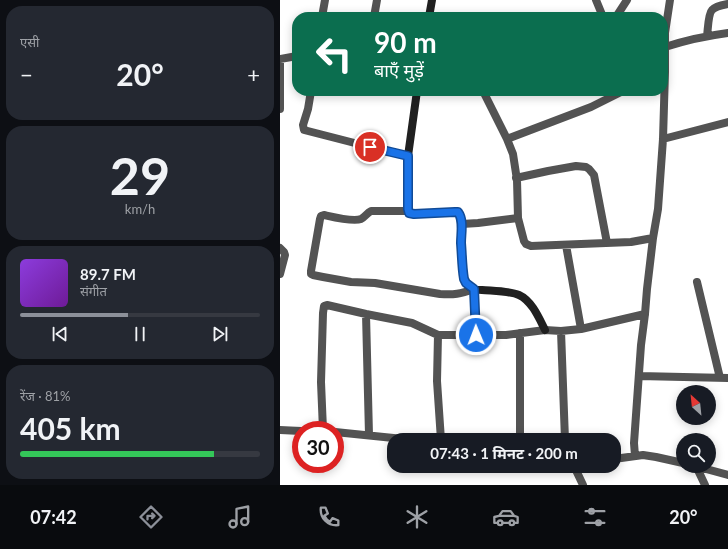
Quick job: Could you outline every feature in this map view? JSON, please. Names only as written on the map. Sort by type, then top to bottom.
[{"type":"street","points":[[323,12],[325,0]]},
{"type":"street","points":[[375,12],[378,0]]},
{"type":"street","points":[[430,12],[432,0]]},
{"type":"street","points":[[596,0],[601,12]]},
{"type":"street","points":[[619,12],[627,0]]},
{"type":"street","points":[[668,13],[670,0]]},
{"type":"street","points":[[707,36],[710,14],[712,10],[718,6],[728,4]]},
{"type":"street","points":[[668,46],[687,40],[728,33]]},
{"type":"street","points":[[280,109],[280,59],[292,57]]},
{"type":"street","points":[[310,96],[303,125],[304,130],[408,156]]},
{"type":"street","points":[[408,212],[408,156],[415,96]]},
{"type":"street","points":[[486,96],[513,154],[518,218],[524,241],[528,246],[566,246],[631,242],[653,238]]},
{"type":"street","points":[[507,139],[591,107],[614,96]]},
{"type":"street","points":[[634,456],[641,345],[653,238],[658,209],[663,96]]},
{"type":"street","points":[[662,139],[728,122]]},
{"type":"street","points":[[516,178],[576,166],[589,168],[594,175],[607,243]]},
{"type":"street","points":[[474,289],[466,283],[464,279],[461,243],[462,224],[458,212],[414,214],[408,212],[372,211],[368,212],[362,218],[357,220],[324,215],[321,216],[311,274],[351,282],[375,283],[440,294],[460,294],[474,289],[519,295],[527,300],[545,330]]},
{"type":"street","points":[[462,224],[518,218]]},
{"type":"street","points":[[566,246],[581,329]]},
{"type":"street","points":[[280,248],[285,255],[280,274]]},
{"type":"street","points":[[639,376],[724,378],[697,282]]},
{"type":"street","points":[[474,289],[476,335]]},
{"type":"street","points":[[323,421],[321,382],[323,309],[324,306],[327,305],[412,323],[438,335],[506,334],[545,330],[561,331],[581,329],[645,314]]},
{"type":"street","points":[[366,314],[369,435]]},
{"type":"street","points":[[561,331],[565,433]]},
{"type":"street","points":[[520,333],[520,433]]},
{"type":"street","points":[[438,335],[437,381],[441,433]]},
{"type":"street","points":[[280,430],[292,431]]},
{"type":"street","points":[[344,433],[387,437]]},
{"type":"street","points":[[621,458],[643,455],[676,461]]},
{"type":"street","points":[[716,472],[728,475]]},
{"type":"street","points":[[577,473],[583,485]]},
{"type":"street","points":[[699,473],[705,485]]},
{"type":"route","points":[[370,147],[408,156],[409,213],[459,213],[462,224],[461,243],[464,279],[466,283],[474,289],[476,335]]}]
